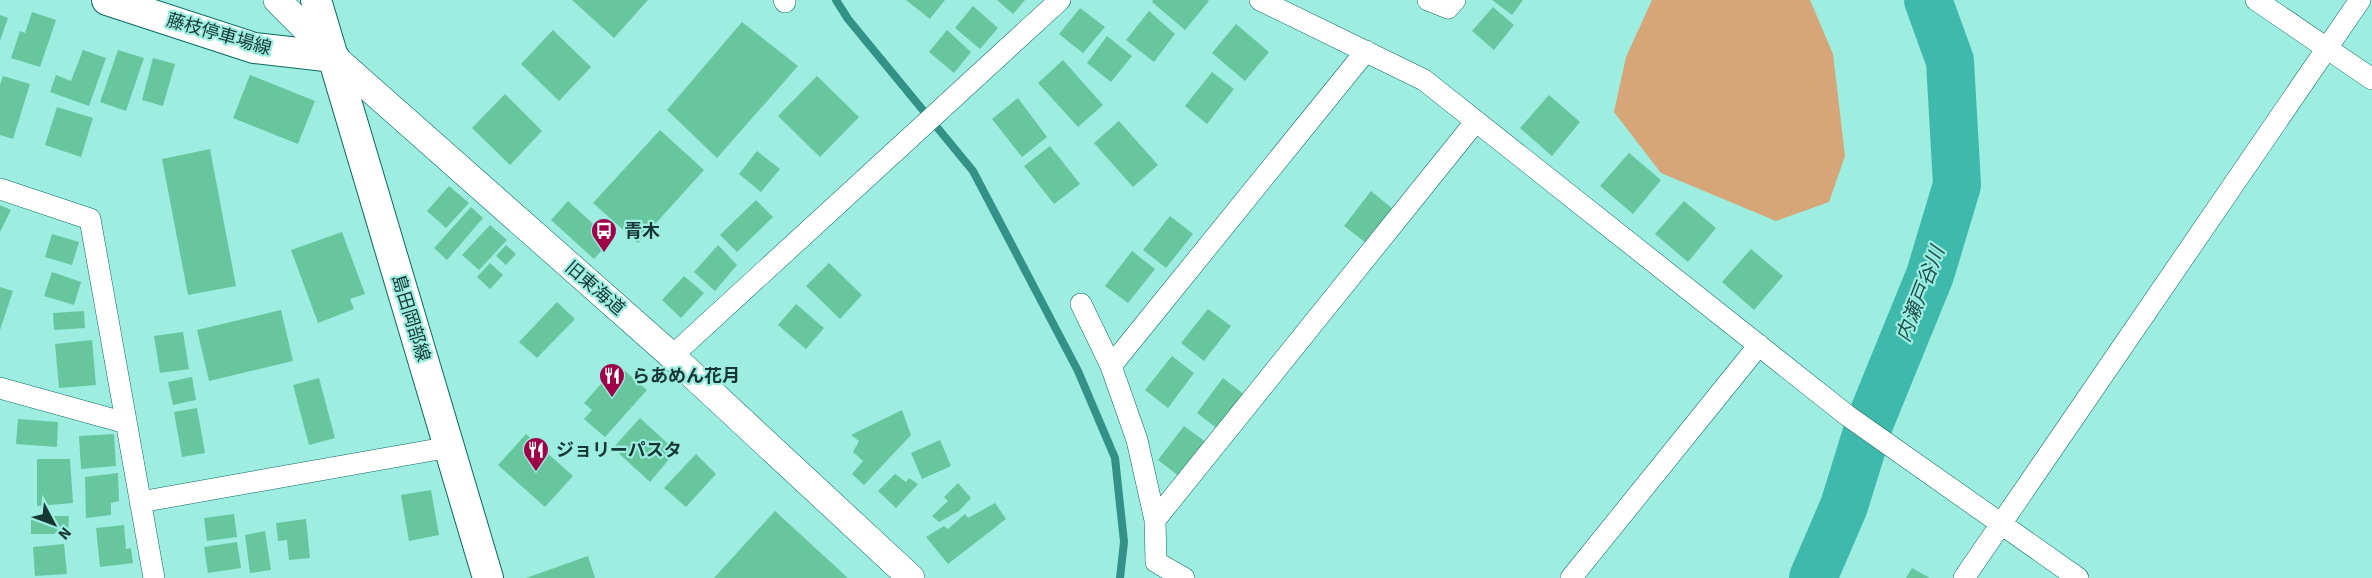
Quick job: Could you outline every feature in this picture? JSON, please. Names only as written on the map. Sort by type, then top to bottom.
[{"type":"main road","name":"藤枝停車場線","points":[[107,0],[254,48],[333,57]]},
{"type":"main road","name":"島田岡部線","points":[[316,0],[488,578]]},
{"type":"street","name":"旧東海道","points":[[277,0],[333,57],[672,356],[911,578]]},
{"type":"street","points":[[672,356],[1060,0]]},
{"type":"street","points":[[1260,0],[1424,80],[1848,416],[2078,578]]},
{"type":"street","points":[[1428,0],[1448,8],[1455,0]]},
{"type":"street","points":[[2256,0],[2372,79]]},
{"type":"street","points":[[1964,578],[2360,0]]},
{"type":"street","points":[[1111,366],[1366,51]]},
{"type":"street","points":[[1155,520],[1476,121]]},
{"type":"street","points":[[0,189],[90,219],[154,578]]},
{"type":"street","points":[[1081,304],[1111,366],[1137,440],[1155,520],[1156,562],[1184,578]]},
{"type":"street","points":[[1570,578],[1759,345]]},
{"type":"street","points":[[0,388],[126,423]]},
{"type":"street","points":[[140,502],[450,447]]},
{"type":"shaded area","points":[[1652,0],[1810,0],[1833,54],[1845,156],[1829,202],[1776,221],[1661,173],[1614,112],[1626,57]]},
{"type":"building","points":[[572,0],[648,0],[614,38]]},
{"type":"building","points":[[906,0],[945,0],[930,19]]},
{"type":"building","points":[[997,0],[1025,0],[1013,14]]},
{"type":"building","points":[[1153,0],[1209,1],[1185,30],[1152,2]]},
{"type":"building","points":[[1492,0],[1523,0],[1512,15]]},
{"type":"building","points":[[973,6],[998,28],[980,49],[955,28]]},
{"type":"building","points":[[1493,7],[1514,25],[1494,50],[1472,31]]},
{"type":"building","points":[[1080,8],[1105,27],[1083,53],[1059,34]]},
{"type":"building","points":[[1149,11],[1175,34],[1154,62],[1126,40]]},
{"type":"building","points":[[32,12],[56,20],[40,67],[11,58],[20,31],[25,33]]},
{"type":"building","points":[[0,15],[8,18],[0,41]]},
{"type":"building","points":[[742,22],[798,66],[717,158],[667,110]]},
{"type":"building","points":[[1236,24],[1269,52],[1245,81],[1212,53]]},
{"type":"building","points":[[553,30],[591,67],[559,101],[521,64]]},
{"type":"building","points":[[947,30],[971,52],[954,73],[929,52]]},
{"type":"building","points":[[1107,36],[1132,56],[1111,82],[1087,63]]},
{"type":"building","points":[[83,50],[106,58],[89,106],[50,92],[56,75],[71,81]]},
{"type":"building","points":[[118,50],[144,58],[126,111],[100,102]]},
{"type":"building","points":[[153,58],[175,64],[163,106],[142,100]]},
{"type":"building","points":[[1063,60],[1103,105],[1078,127],[1038,83]]},
{"type":"building","points":[[1212,72],[1234,89],[1207,124],[1185,106]]},
{"type":"building","points":[[250,75],[315,101],[298,144],[233,118]]},
{"type":"building","points":[[3,76],[30,84],[13,139],[0,135],[0,85]]},
{"type":"building","points":[[817,76],[859,117],[820,157],[778,116]]},
{"type":"building","points":[[505,94],[542,131],[510,165],[472,128]]},
{"type":"building","points":[[1549,95],[1580,122],[1552,156],[1520,128]]},
{"type":"building","points":[[1018,98],[1047,137],[1022,157],[992,119]]},
{"type":"building","points":[[57,107],[93,118],[81,157],[45,145]]},
{"type":"building","points":[[1119,121],[1158,165],[1133,187],[1094,143]]},
{"type":"building","points":[[660,130],[704,170],[638,243],[593,203]]},
{"type":"building","points":[[1050,146],[1080,184],[1054,204],[1024,166]]},
{"type":"building","points":[[210,149],[236,286],[188,295],[162,159]]},
{"type":"building","points":[[757,151],[780,169],[761,192],[739,174]]},
{"type":"building","points":[[1629,153],[1661,180],[1633,214],[1600,186]]},
{"type":"building","points":[[449,186],[469,203],[446,228],[427,211]]},
{"type":"building","points":[[1371,191],[1393,209],[1366,243],[1344,226]]},
{"type":"building","points":[[756,200],[773,217],[737,252],[720,235]]},
{"type":"building","points":[[568,201],[611,240],[594,259],[551,220]]},
{"type":"building","points":[[1684,201],[1716,228],[1688,262],[1655,234]]},
{"type":"building","points":[[0,205],[11,210],[0,232]]},
{"type":"building","points":[[471,207],[483,218],[447,260],[434,248]]},
{"type":"building","points":[[1170,216],[1193,234],[1166,268],[1143,250]]},
{"type":"building","points":[[490,225],[507,240],[479,270],[462,255]]},
{"type":"building","points":[[342,232],[365,294],[350,299],[354,309],[318,323],[291,250]]},
{"type":"building","points":[[52,234],[79,242],[72,265],[45,257]]},
{"type":"building","points":[[506,245],[516,254],[506,265],[496,256]]},
{"type":"building","points":[[718,245],[737,265],[715,291],[694,272]]},
{"type":"building","points":[[1751,249],[1783,276],[1754,310],[1722,282]]},
{"type":"building","points":[[1132,251],[1155,269],[1128,303],[1105,286]]},
{"type":"building","points":[[490,263],[503,275],[490,289],[477,277]]},
{"type":"building","points":[[829,263],[862,295],[840,319],[806,286]]},
{"type":"building","points":[[52,272],[81,282],[74,305],[44,296]]},
{"type":"building","points":[[684,276],[704,293],[681,318],[662,300]]},
{"type":"building","points":[[0,287],[13,291],[0,330]]},
{"type":"building","points":[[557,302],[575,319],[537,358],[519,342]]},
{"type":"building","points":[[796,304],[824,328],[806,349],[778,325]]},
{"type":"building","points":[[1208,309],[1231,326],[1204,361],[1181,343]]},
{"type":"building","points":[[281,310],[293,361],[209,381],[197,330]]},
{"type":"building","points":[[84,311],[85,328],[54,330],[53,313]]},
{"type":"building","points":[[183,332],[189,369],[160,373],[154,336]]},
{"type":"building","points":[[92,340],[96,385],[59,388],[55,344]]},
{"type":"building","points":[[1172,356],[1194,373],[1168,408],[1145,390]]},
{"type":"building","points":[[618,365],[647,390],[605,437],[584,419],[592,410],[584,403]]},
{"type":"building","points":[[192,377],[196,400],[173,405],[168,382]]},
{"type":"building","points":[[319,378],[335,438],[309,445],[293,385]]},
{"type":"building","points":[[1223,378],[1246,396],[1219,430],[1197,413]]},
{"type":"building","points":[[197,408],[205,453],[182,457],[174,412]]},
{"type":"building","points":[[902,410],[911,435],[864,485],[852,474],[863,461],[853,452],[859,441],[851,435]]},
{"type":"building","points":[[640,418],[676,451],[650,482],[613,448]]},
{"type":"building","points":[[18,419],[58,422],[57,447],[16,444]]},
{"type":"building","points":[[1184,426],[1207,443],[1180,477],[1158,460]]},
{"type":"building","points":[[114,434],[116,466],[81,469],[79,436]]},
{"type":"building","points":[[526,434],[573,476],[545,507],[498,465]]},
{"type":"building","points":[[940,440],[951,466],[922,479],[911,453]]},
{"type":"building","points":[[696,454],[716,474],[686,507],[664,488]]},
{"type":"building","points":[[37,459],[70,459],[73,503],[37,506]]},
{"type":"building","points":[[118,473],[119,501],[111,503],[111,515],[86,518],[85,477]]},
{"type":"building","points":[[895,474],[906,482],[909,478],[918,484],[896,508],[878,491]]},
{"type":"building","points":[[958,483],[971,498],[959,511],[939,522],[932,516],[948,501],[944,497]]},
{"type":"building","points":[[431,490],[439,535],[409,541],[401,495]]},
{"type":"building","points":[[995,503],[1006,519],[948,564],[926,537],[944,526],[948,529],[965,514],[968,518]]},
{"type":"building","points":[[775,511],[848,578],[714,578]]},
{"type":"building","points":[[234,514],[237,537],[207,541],[204,518]]},
{"type":"building","points":[[31,516],[69,516],[68,534],[31,534]]},
{"type":"building","points":[[306,519],[310,558],[289,560],[287,540],[278,541],[276,523]]},
{"type":"building","points":[[124,525],[126,549],[131,548],[133,563],[100,567],[96,528]]},
{"type":"building","points":[[265,531],[271,570],[250,573],[245,535]]},
{"type":"building","points":[[237,542],[241,568],[208,573],[204,547]]},
{"type":"building","points":[[64,544],[67,574],[35,576],[33,547]]},
{"type":"building","points":[[588,556],[595,578],[526,578]]},
{"type":"building","points":[[1912,568],[1930,578],[1906,578]]},
{"type":"waterway","points":[[836,0],[848,19],[973,171],[1078,371],[1115,458],[1124,542],[1120,578]]},
{"type":"waterway","name":"内瀬戸谷川","points":[[1813,578],[1844,506],[1870,422],[1930,275],[1957,185],[1950,61],[1928,0]]},
{"type":"place","name":"青木","points":[[604,254]]},
{"type":"place","name":"らあめん花月","points":[[612,399]]},
{"type":"place","name":"ジョリーパスタ","points":[[536,473]]}]
